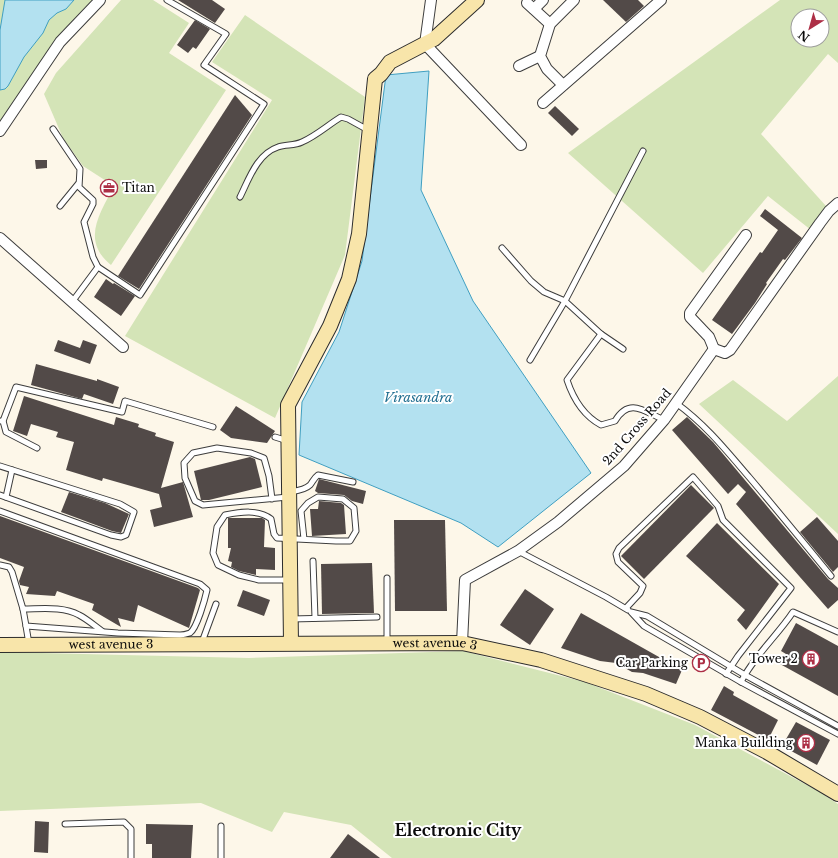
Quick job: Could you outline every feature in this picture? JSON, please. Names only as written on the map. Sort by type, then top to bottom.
[{"type":"street","points":[[0,131],[60,42],[100,0]]},
{"type":"street","points":[[425,44],[431,0]]},
{"type":"street","points":[[291,643],[288,405],[330,326],[349,279],[359,234],[375,79],[390,62],[434,39],[477,0]]},
{"type":"street","points":[[543,0],[530,6],[550,24]]},
{"type":"street","points":[[563,85],[547,69],[540,56],[550,24],[574,0]]},
{"type":"street","points":[[543,103],[660,0]]},
{"type":"street","points":[[425,44],[521,145]]},
{"type":"street","points":[[519,66],[540,56]]},
{"type":"street","points":[[746,235],[690,313],[690,317],[709,336],[714,349],[725,353],[730,350],[829,211],[838,203]]},
{"type":"street","points":[[0,238],[123,347]]},
{"type":"street","name":"2nd Cross Road","points":[[462,643],[465,580],[518,551],[558,522],[624,466],[664,420],[714,349]]},
{"type":"street","name":"west avenue 3","points":[[0,645],[29,645],[117,639],[201,644],[462,643],[541,660],[646,694],[706,720],[767,752],[831,788],[838,794]]},
{"type":"lane","points":[[78,184],[79,187],[93,200],[93,204],[84,222],[93,257],[98,267],[140,295],[264,104],[204,65],[226,34],[167,0]]},
{"type":"lane","points":[[240,196],[260,159],[270,151],[279,147],[303,142],[341,117],[348,119],[370,131]]},
{"type":"lane","points":[[53,129],[80,169],[78,184],[60,206]]},
{"type":"lane","points":[[530,360],[565,301],[643,151]]},
{"type":"lane","points":[[502,248],[531,281],[544,292],[565,301],[601,334],[623,349]]},
{"type":"lane","points":[[72,302],[98,267]]},
{"type":"lane","points":[[601,334],[567,380],[571,391],[587,416],[601,425],[615,421],[619,414],[627,408],[635,407],[664,420]]},
{"type":"lane","points":[[37,448],[6,432],[2,421],[16,387],[122,412],[125,401],[213,427]]},
{"type":"lane","points":[[676,403],[694,416],[712,433],[832,576]]},
{"type":"lane","points":[[275,437],[289,442]]},
{"type":"lane","points":[[272,499],[269,476],[264,458],[251,453],[217,448],[193,453],[184,463],[185,478],[195,501],[203,505],[272,499],[289,495],[305,489],[310,485],[313,478],[318,475],[353,482]]},
{"type":"lane","points":[[0,466],[120,504],[134,512],[126,535],[121,537],[111,535],[0,495]]},
{"type":"lane","points":[[6,497],[12,470]]},
{"type":"lane","points":[[626,608],[640,593],[643,586],[618,562],[616,554],[619,548],[693,477],[718,506],[722,520],[791,588],[730,666],[726,674]]},
{"type":"lane","points":[[290,580],[259,580],[239,575],[218,565],[213,554],[216,527],[226,515],[240,512],[259,513],[266,515],[271,519],[274,534],[277,538],[350,541],[356,531],[354,508],[343,500],[318,497],[308,503],[301,510],[304,539]]},
{"type":"lane","points":[[0,511],[200,584],[206,590],[206,597],[194,628],[189,634],[180,635],[117,639],[103,632],[79,615],[72,612],[58,609],[23,609]]},
{"type":"lane","points":[[518,551],[626,608],[644,626],[726,674],[838,734]]},
{"type":"lane","points":[[313,561],[315,618]]},
{"type":"lane","points":[[0,565],[9,568],[12,572],[23,609],[29,645]]},
{"type":"lane","points":[[387,578],[387,643]]},
{"type":"lane","points":[[201,644],[216,604]]},
{"type":"lane","points":[[631,612],[647,616],[730,666],[838,726]]},
{"type":"lane","points":[[741,682],[745,674],[794,612],[838,632]]},
{"type":"lane","points":[[290,619],[377,618]]},
{"type":"lane","points":[[26,626],[103,632]]},
{"type":"lane","points":[[65,824],[124,822],[130,829],[131,858]]},
{"type":"lane","points":[[221,826],[221,858]]},
{"type":"green space","points":[[0,0],[94,0],[0,122]]},
{"type":"green space","points":[[121,0],[153,0],[189,23],[169,53],[226,90],[111,265],[102,255],[97,246],[95,236],[99,216],[114,186],[83,166],[63,138],[44,94],[56,73]]},
{"type":"green space","points":[[780,0],[838,0],[838,63],[828,54],[761,134],[826,206],[811,230],[768,196],[703,273],[568,153]]},
{"type":"green space","points":[[245,15],[365,97],[345,255],[275,418],[125,336],[272,100],[212,62]]},
{"type":"green space","points":[[838,376],[838,534],[699,404],[733,380],[787,421]]},
{"type":"green space","points":[[463,651],[585,682],[695,725],[818,791],[838,804],[838,858],[392,858],[351,825],[284,812],[272,832],[201,803],[0,811],[0,652],[249,658]]},
{"type":"water","points":[[5,0],[74,0],[66,9],[57,13],[49,20],[43,33],[24,57],[8,86],[5,89],[0,90],[0,30]]},
{"type":"water","name":"Virasandra","points":[[429,71],[421,190],[473,301],[591,473],[498,547],[461,523],[299,455],[302,402],[339,332],[362,261],[386,75]]},
{"type":"building","points":[[178,0],[212,0],[225,9],[215,23]]},
{"type":"building","points":[[603,0],[638,0],[644,6],[626,22]]},
{"type":"building","points":[[195,20],[210,29],[196,49],[193,47],[188,53],[177,45]]},
{"type":"building","name":"Titan","points":[[235,95],[252,115],[139,289],[118,276]]},
{"type":"building","points":[[555,106],[579,129],[572,136],[548,113]]},
{"type":"building","points":[[35,160],[47,160],[47,168],[36,169]]},
{"type":"building","points":[[765,209],[802,238],[785,260],[783,259],[766,283],[767,284],[755,303],[732,334],[712,320],[760,252],[762,253],[778,230],[760,216]]},
{"type":"building","points":[[106,279],[135,296],[121,316],[94,297]]},
{"type":"building","points":[[58,340],[80,348],[83,340],[97,345],[90,364],[54,351]]},
{"type":"building","points":[[36,364],[97,381],[97,379],[119,387],[113,404],[84,394],[82,399],[31,385]]},
{"type":"building","points":[[24,396],[114,425],[116,417],[139,424],[138,427],[156,433],[155,436],[174,442],[161,488],[183,482],[193,517],[154,527],[150,510],[162,507],[159,494],[103,478],[102,481],[66,470],[74,442],[56,437],[58,432],[31,424],[27,436],[13,431]]},
{"type":"building","points":[[236,406],[275,431],[267,443],[231,438],[220,430]]},
{"type":"building","points":[[687,417],[713,442],[828,579],[838,588],[838,600],[828,609],[736,504],[746,492],[738,484],[728,494],[672,430]]},
{"type":"building","points":[[250,457],[255,459],[262,487],[209,500],[201,500],[194,471]]},
{"type":"building","points":[[319,479],[366,491],[363,504],[352,501],[344,495],[318,493],[315,491]]},
{"type":"building","points":[[691,485],[714,508],[644,579],[621,556]]},
{"type":"building","points":[[69,492],[105,503],[129,514],[121,533],[61,512]]},
{"type":"building","points":[[319,501],[341,503],[344,505],[346,534],[312,536],[310,509],[318,509]]},
{"type":"building","points":[[0,516],[198,588],[200,590],[189,628],[138,605],[134,622],[118,618],[121,627],[92,610],[94,604],[57,591],[55,596],[26,594],[29,587],[20,585],[19,581],[24,567],[0,558]]},
{"type":"building","points":[[817,517],[838,541],[838,567],[833,572],[800,532]]},
{"type":"building","points":[[228,518],[262,518],[265,520],[264,547],[275,548],[275,570],[256,569],[256,575],[239,571],[231,567],[232,562],[228,561],[231,548],[228,548]]},
{"type":"building","points":[[394,520],[445,520],[447,611],[395,611]]},
{"type":"building","points":[[717,523],[779,584],[746,630],[737,620],[745,610],[686,556]]},
{"type":"building","points":[[372,563],[374,613],[322,614],[321,564]]},
{"type":"building","points":[[525,589],[554,609],[530,645],[500,625]]},
{"type":"building","points":[[243,590],[270,600],[264,616],[237,606]]},
{"type":"building","points":[[581,613],[682,670],[676,684],[643,673],[632,672],[616,663],[600,661],[561,648]]},
{"type":"building","name":"Tower 2","points":[[796,623],[838,646],[838,696],[780,664],[786,654],[781,651]]},
{"type":"building","points":[[724,686],[734,692],[733,695],[778,720],[768,740],[711,710]]},
{"type":"building","name":"Manka Building","points":[[796,722],[830,740],[817,765],[782,746]]},
{"type":"building","points":[[35,821],[49,822],[48,853],[34,852]]},
{"type":"building","points":[[146,824],[193,825],[191,858],[152,858],[152,844],[146,844]]},
{"type":"building","points":[[348,834],[380,858],[330,858]]},
{"type":"place","name":"Titan","points":[[109,188]]},
{"type":"place","name":"Tower 2","points":[[811,659]]},
{"type":"place","name":"Car Parking","points":[[701,663]]},
{"type":"place","name":"Manka Building","points":[[806,743]]},
{"type":"district","name":"Electronic City","points":[[458,830]]}]
